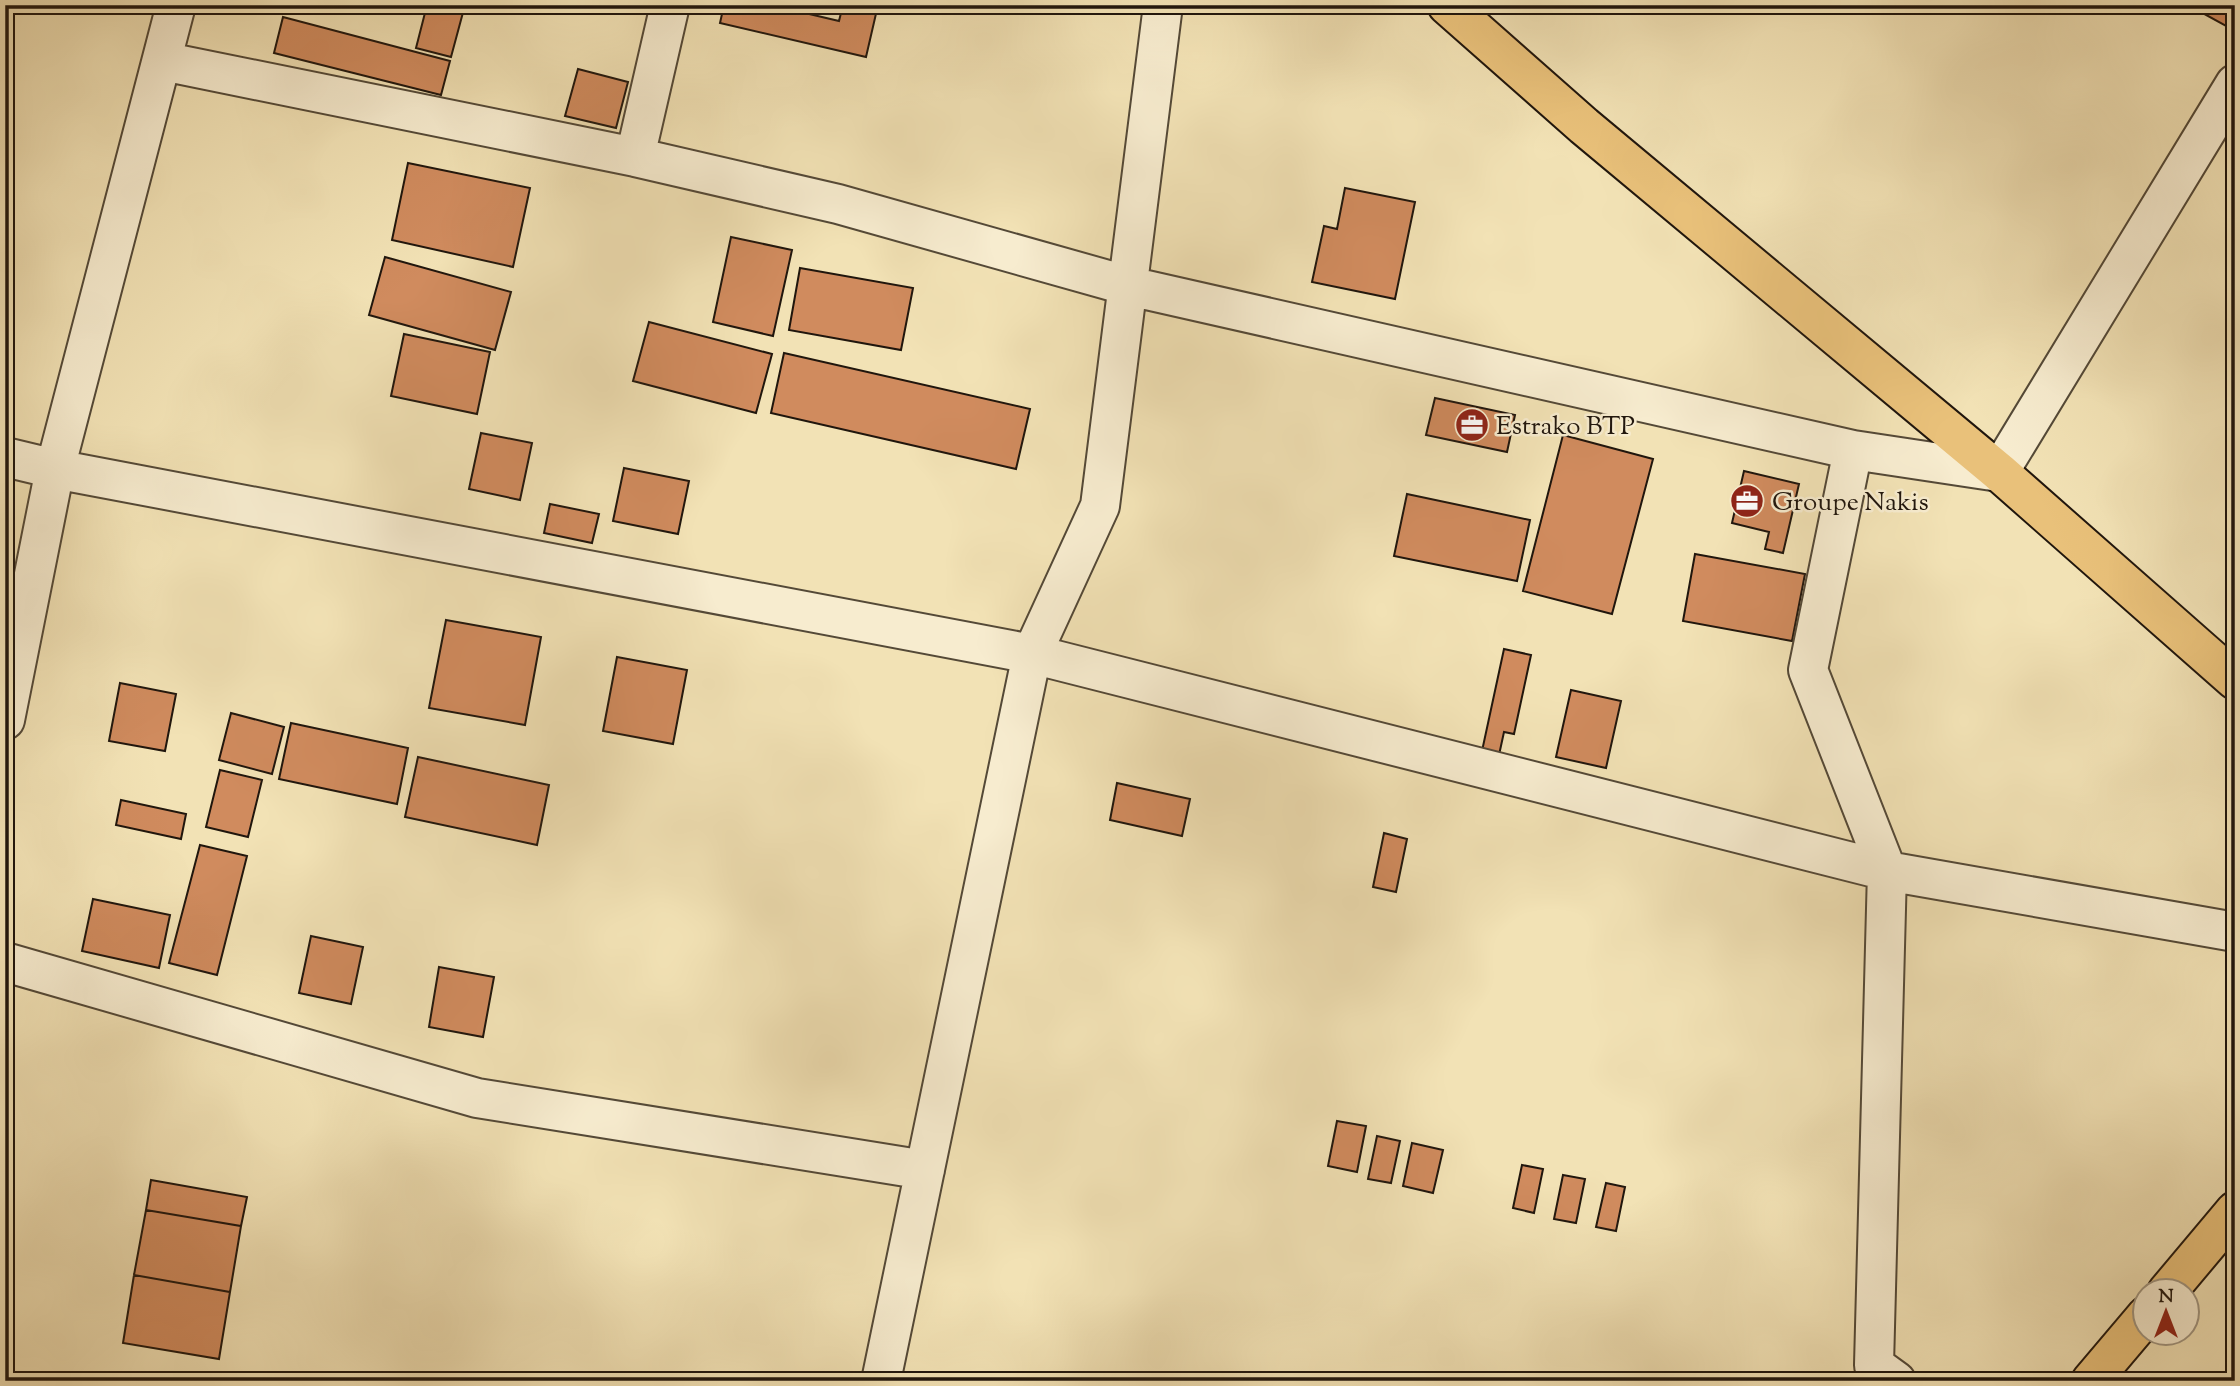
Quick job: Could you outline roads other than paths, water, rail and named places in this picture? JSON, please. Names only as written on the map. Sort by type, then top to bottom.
[{"type":"main road","points":[[1447,5],[1584,126],[1999,472],[2235,680]]},
{"type":"main road","points":[[2178,1278],[2235,1210]]},
{"type":"main road","points":[[2091,1381],[2132,1333]]},
{"type":"street","points":[[5,720],[55,469],[176,5]]},
{"type":"street","points":[[635,157],[670,5]]},
{"type":"street","points":[[881,1381],[1032,654],[1100,506],[1163,5]]},
{"type":"street","points":[[162,61],[635,157],[838,204],[1129,286],[1853,450],[1999,472],[2235,84]]},
{"type":"street","points":[[1853,450],[1808,670],[1887,871],[1874,1365],[1896,1381]]},
{"type":"street","points":[[5,457],[55,469],[1032,654],[1887,871],[2235,932]]},
{"type":"street","points":[[5,962],[477,1098],[925,1170]]},
{"type":"place","name":"Estrako BTP","points":[[1472,425]]},
{"type":"place","name":"Groupe Nakis","points":[[1747,501]]}]
